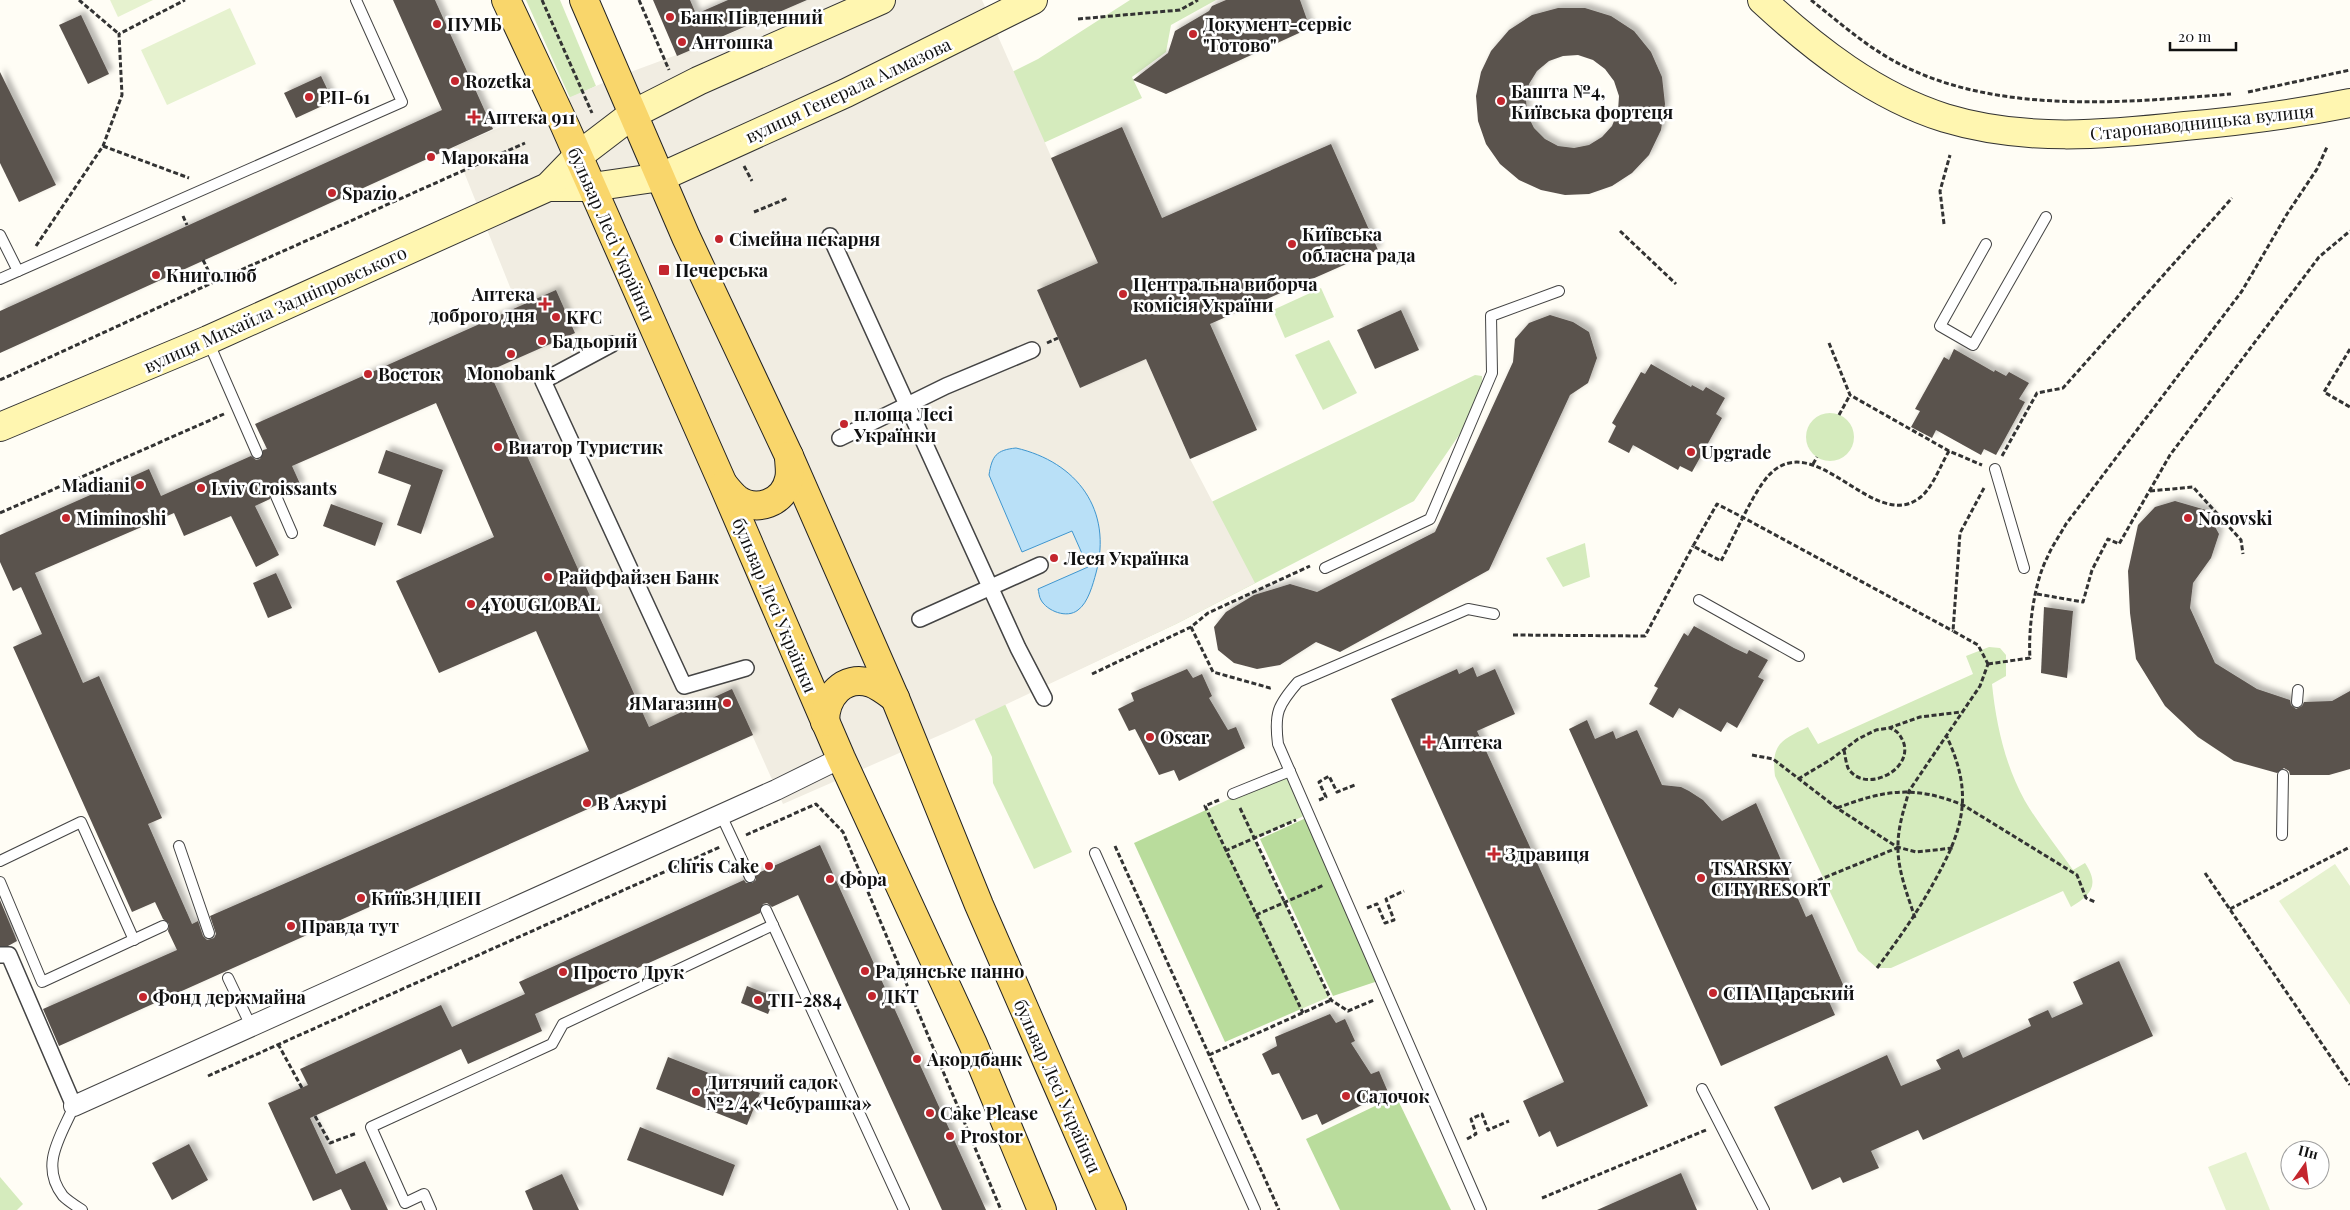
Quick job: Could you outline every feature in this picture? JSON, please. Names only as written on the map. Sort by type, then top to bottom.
[{"type":"main road","name":"бульвар Лесі Українки","points":[[506,0],[592,187],[841,758],[973,1044],[1042,1210]]},
{"type":"main road","name":"бульвар Лесі Українки","points":[[584,0],[660,177],[789,456],[895,698],[979,905],[1112,1210]]},
{"type":"main road","points":[[578,156],[633,114],[698,81],[881,0]]},
{"type":"main road","name":"вулиця Генерала Алмазова","points":[[660,177],[846,93],[1033,0]]},
{"type":"main road","name":"Старонаводницька вулиця","points":[[1762,0],[1822,52],[1896,98],[1945,118],[1989,128],[2042,134],[2104,135],[2250,120],[2350,103]]},
{"type":"main road","name":"вулиця Михайла Задніпровського","points":[[0,427],[208,340],[548,187],[578,156]]},
{"type":"main road","points":[[592,187],[660,177]]},
{"type":"main road","name":"вулиця Михайла Задніпровського","points":[[548,187],[592,187]]},
{"type":"main road","points":[[723,484],[738,500],[747,504],[765,505],[774,502],[781,495],[790,480],[789,456]]},
{"type":"main road","points":[[825,722],[826,706],[830,698],[846,684],[862,681],[873,684],[895,698]]},
{"type":"street","points":[[830,236],[990,587],[1044,698]]},
{"type":"street","points":[[612,344],[543,382],[684,686],[746,668]]},
{"type":"street","points":[[840,438],[946,386],[1032,350]]},
{"type":"street","points":[[920,619],[1040,565]]},
{"type":"street","points":[[0,956],[9,955],[74,1106],[721,815],[841,758]]},
{"type":"lane","points":[[0,280],[402,102],[356,0]]},
{"type":"lane","points":[[1986,244],[1940,326],[1973,345],[2046,217]]},
{"type":"lane","points":[[0,235],[18,271]]},
{"type":"lane","points":[[1325,568],[1430,519],[1492,373],[1491,316],[1559,291]]},
{"type":"lane","points":[[208,340],[257,453]]},
{"type":"lane","points":[[1994,469],[2024,568]]},
{"type":"lane","points":[[276,496],[292,533]]},
{"type":"lane","points":[[1699,600],[1799,656]]},
{"type":"lane","points":[[1481,1210],[1278,744],[1276,723],[1282,701],[1298,682],[1468,609],[1494,614]]},
{"type":"lane","points":[[2296,702],[2298,690]]},
{"type":"lane","points":[[1233,794],[1290,771]]},
{"type":"lane","points":[[2282,835],[2283,775]]},
{"type":"lane","points":[[721,815],[750,877]]},
{"type":"lane","points":[[0,860],[81,822],[134,940]]},
{"type":"lane","points":[[179,846],[209,933]]},
{"type":"lane","points":[[1095,854],[1255,1210]]},
{"type":"lane","points":[[0,882],[42,982],[162,926]]},
{"type":"lane","points":[[190,914],[201,910]]},
{"type":"lane","points":[[766,910],[904,1210]]},
{"type":"lane","points":[[431,1210],[424,1194],[405,1203],[371,1127],[552,1044],[563,1024],[772,925]]},
{"type":"lane","points":[[228,978],[250,1026]]},
{"type":"lane","points":[[1702,1089],[1764,1210]]},
{"type":"lane","points":[[74,1106],[51,1157],[53,1176],[63,1196],[82,1210]]},
{"type":"path","points":[[18,271],[103,146],[122,95],[119,34],[79,0]]},
{"type":"path","points":[[119,34],[185,0]]},
{"type":"path","points":[[542,0],[592,113]]},
{"type":"path","points":[[639,0],[670,73],[689,64],[698,81]]},
{"type":"path","points":[[1078,19],[1180,10],[1193,1],[1198,0]]},
{"type":"path","points":[[1811,0],[1887,57],[1930,77],[1974,90],[2019,98],[2069,103],[2139,102],[2234,94]]},
{"type":"path","points":[[2243,93],[2350,70]]},
{"type":"path","points":[[0,380],[214,282],[525,144]]},
{"type":"path","points":[[103,146],[210,186]]},
{"type":"path","points":[[1988,664],[2030,658],[2029,635],[2046,559],[2066,524],[2242,291],[2287,214],[2317,169],[2327,147]]},
{"type":"path","points":[[1944,224],[1940,191],[1950,155]]},
{"type":"path","points":[[754,212],[788,198]]},
{"type":"path","points":[[1954,631],[1960,533],[2037,392],[2063,388],[2232,198]]},
{"type":"path","points":[[1620,231],[1676,284]]},
{"type":"path","points":[[2037,594],[2083,602],[2092,570],[2108,539],[2119,544],[2170,455],[2319,257],[2350,231]]},
{"type":"path","points":[[203,260],[214,282]]},
{"type":"path","points":[[1829,343],[1850,394],[1949,452],[1994,469]]},
{"type":"path","points":[[2350,349],[2324,392],[2350,406]]},
{"type":"path","points":[[1839,415],[1850,394]]},
{"type":"path","points":[[0,513],[237,408]]},
{"type":"path","points":[[1694,546],[1721,561],[1761,486],[1769,475],[1779,467],[1790,463],[1813,464],[1882,502],[1895,506],[1908,505],[1920,498],[1926,491],[1949,452]]},
{"type":"path","points":[[1813,464],[1816,457]]},
{"type":"path","points":[[2149,492],[2193,487],[2241,540],[2243,554]]},
{"type":"path","points":[[1513,635],[1646,636],[1717,504],[1978,645],[1988,664],[1980,686],[1909,791],[1899,830],[1897,848],[1904,884],[1914,918]]},
{"type":"path","points":[[1092,674],[1191,627],[1208,613],[1313,564]]},
{"type":"path","points":[[1191,627],[1213,672]]},
{"type":"path","points":[[1798,779],[1858,739],[1876,730],[1889,728],[1920,717],[1961,712]]},
{"type":"path","points":[[1844,750],[1848,767],[1855,776],[1867,779],[1882,777],[1898,768],[1904,757],[1905,747],[1901,736],[1898,731],[1889,728]]},
{"type":"path","points":[[1877,968],[1914,918],[1953,848],[1959,833],[1962,805],[1959,770],[1955,753],[1946,734]]},
{"type":"path","points":[[1752,755],[1773,759],[1837,808],[1897,848],[1916,852],[1953,848]]},
{"type":"path","points":[[1225,851],[1254,838],[1326,797],[1319,782],[1330,776],[1337,792],[1355,785]]},
{"type":"path","points":[[1837,808],[1864,797],[1890,791],[1909,791],[1950,800],[1962,805],[2077,875],[2086,898],[2095,902]]},
{"type":"path","points":[[1233,794],[1331,1000],[1348,1011],[1387,995]]},
{"type":"path","points":[[208,1076],[816,804],[843,832],[1001,1210]]},
{"type":"path","points":[[1205,806],[1303,1013]]},
{"type":"path","points":[[1115,846],[1279,1210]]},
{"type":"path","points":[[2230,909],[2350,847]]},
{"type":"path","points":[[1804,886],[1897,848]]},
{"type":"path","points":[[2205,873],[2350,1085]]},
{"type":"path","points":[[1256,915],[1337,879]]},
{"type":"path","points":[[1352,915],[1377,904],[1385,923],[1394,920],[1386,899],[1404,890]]},
{"type":"path","points":[[1210,1055],[1331,1000]]},
{"type":"path","points":[[278,1044],[302,1088]]},
{"type":"path","points":[[1452,1145],[1476,1134],[1471,1119],[1482,1114],[1488,1130],[1509,1121]]},
{"type":"path","points":[[315,1116],[330,1143],[359,1132],[363,1140]]},
{"type":"path","points":[[1542,1198],[1720,1124]]},
{"type":"green space","points":[[110,0],[153,0],[118,17]]},
{"type":"green space","points":[[526,0],[560,0],[596,86],[570,98]]},
{"type":"green space","points":[[1130,0],[1216,0],[1171,25],[1166,52],[1132,77],[1142,98],[1039,145],[869,143],[1038,59]]},
{"type":"green space","points":[[230,8],[256,64],[167,105],[141,50]]},
{"type":"green space","points":[[1321,288],[1334,317],[1285,338],[1273,310]]},
{"type":"green space","points":[[1329,340],[1357,393],[1323,410],[1295,355]]},
{"type":"green space","points":[[1475,375],[1482,376],[1483,400],[1414,501],[1176,624],[1005,704],[1072,852],[1034,869],[993,783],[992,757],[974,718],[1201,507]]},
{"type":"green space","points":[[1830,413],[1839,415],[1847,420],[1852,428],[1854,437],[1852,446],[1847,454],[1839,459],[1830,461],[1821,459],[1813,454],[1808,446],[1806,437],[1808,428],[1813,420],[1821,415]]},
{"type":"green space","points":[[1585,543],[1590,577],[1563,587],[1546,558]]},
{"type":"green space","points":[[1989,647],[2000,648],[2006,655],[2006,676],[1992,684],[2002,744],[2012,773],[2030,810],[2073,870],[2085,863],[2092,877],[2091,889],[2084,898],[2071,907],[2063,891],[1891,968],[1877,968],[1858,951],[1775,776],[1774,765],[1777,750],[1785,740],[1808,727],[1818,744],[1973,674],[1966,656]]},
{"type":"green space","points":[[1290,771],[1308,814],[1254,839],[1329,997],[1301,1009],[1206,810]]},
{"type":"green space","points":[[1206,810],[1301,1009],[1225,1042],[1134,843]]},
{"type":"green space","points":[[1306,818],[1378,981],[1333,996],[1260,839]]},
{"type":"green space","points":[[2335,864],[2350,886],[2350,1005],[2279,901]]},
{"type":"green space","points":[[1396,1096],[1451,1210],[1340,1210],[1306,1139]]},
{"type":"green space","points":[[2246,1152],[2270,1210],[2226,1210],[2208,1167]]},
{"type":"green space","points":[[0,1177],[23,1204],[17,1210],[0,1210]]},
{"type":"shaded area","name":"площа Лесі Українки","points":[[807,0],[982,0],[1098,263],[1037,290],[1080,388],[1146,359],[1190,459],[1255,583],[1176,624],[954,729],[783,804],[732,690],[649,727],[489,371],[575,332],[556,290],[518,307],[454,147],[617,77],[709,43]]},
{"type":"water","points":[[1016,448],[1038,455],[1057,465],[1073,477],[1085,492],[1094,509],[1099,529],[1100,550],[1096,573],[1092,588],[1082,607],[1073,613],[1063,614],[1052,610],[1040,599],[1038,589],[1088,567],[1072,531],[1022,552],[989,475],[992,463],[999,452]]},
{"type":"building","points":[[393,0],[435,0],[493,129],[0,353],[0,311],[442,110]]},
{"type":"building","points":[[653,0],[690,0],[696,14],[728,0],[807,0],[677,56]]},
{"type":"building","points":[[1226,0],[1300,0],[1310,28],[1166,94],[1133,80],[1168,53],[1175,31],[1209,11],[1212,6]]},
{"type":"building","name":"Башта №4, Київська фортеця","points":[[1558,8],[1585,8],[1611,16],[1634,31],[1651,52],[1662,77],[1665,104],[1661,130],[1649,155],[1632,173],[1612,186],[1589,194],[1565,195],[1541,190],[1519,180],[1500,164],[1486,144],[1478,121],[1476,96],[1481,72],[1491,51],[1509,30],[1532,15]],"holes":[[[1578,55],[1593,60],[1605,69],[1614,81],[1619,96],[1618,111],[1612,126],[1602,137],[1589,145],[1574,148],[1558,146],[1545,139],[1534,128],[1527,114],[1526,99],[1529,84],[1537,71],[1549,61],[1563,56]]]},
{"type":"building","points":[[81,15],[109,74],[88,84],[59,25]]},
{"type":"building","points":[[0,72],[56,185],[19,202],[0,163]]},
{"type":"building","name":"РП-61","points":[[321,76],[333,101],[296,118],[284,93]]},
{"type":"building","name":"Центральна виборча комісія України","points":[[1122,127],[1162,218],[1331,144],[1378,250],[1210,324],[1257,430],[1190,459],[1146,359],[1080,388],[1037,290],[1098,263],[1051,158]]},
{"type":"building","points":[[556,290],[575,333],[489,371],[649,727],[732,689],[753,735],[59,1046],[43,1009],[177,950],[168,931],[169,924],[163,919],[155,902],[132,912],[13,647],[42,634],[21,587],[13,591],[0,562],[0,535],[149,469],[161,496],[251,456],[256,460],[260,459],[263,450],[267,449],[255,424]],"holes":[[[436,403],[494,537],[396,581],[439,673],[536,631],[589,751],[210,916],[216,934],[214,938],[207,940],[203,936],[198,921],[192,924],[148,824],[162,818],[99,676],[83,683],[35,573],[174,513],[184,536],[231,516],[256,567],[279,555],[255,506],[270,499],[270,492],[274,490],[280,490],[282,493],[301,486],[292,466]]]},
{"type":"building","points":[[1401,310],[1419,350],[1375,369],[1357,330]]},
{"type":"building","points":[[1550,315],[1573,322],[1589,332],[1597,358],[1588,383],[1570,395],[1489,570],[1340,652],[1316,642],[1280,665],[1257,669],[1234,663],[1218,650],[1214,627],[1226,612],[1254,595],[1290,584],[1317,592],[1435,532],[1513,362],[1515,339],[1529,323]]},
{"type":"building","points":[[1954,349],[1994,372],[1995,370],[2006,376],[2009,372],[2029,383],[2019,399],[2025,402],[1996,455],[1984,449],[1981,455],[1936,430],[1932,438],[1911,427],[1920,411],[1915,409],[1944,357],[1949,360]]},
{"type":"building","points":[[1651,364],[1691,387],[1692,385],[1703,391],[1706,387],[1725,398],[1716,414],[1722,418],[1692,472],[1680,466],[1678,470],[1633,445],[1629,453],[1608,442],[1616,426],[1612,423],[1641,372],[1645,374]]},
{"type":"building","points":[[386,450],[443,470],[421,534],[397,525],[411,485],[378,473]]},
{"type":"building","points":[[2175,501],[2206,510],[2219,534],[2211,558],[2193,583],[2190,608],[2215,663],[2257,689],[2290,700],[2291,705],[2296,709],[2302,706],[2304,702],[2332,701],[2350,691],[2350,769],[2329,775],[2290,775],[2289,771],[2284,768],[2277,773],[2234,761],[2198,737],[2165,706],[2136,659],[2130,613],[2128,571],[2138,525],[2155,507]]},
{"type":"building","points":[[331,504],[383,523],[375,546],[323,526]]},
{"type":"building","points":[[276,573],[292,608],[268,618],[253,583]]},
{"type":"building","points":[[2044,607],[2073,611],[2067,678],[2041,673]]},
{"type":"building","points":[[1694,626],[1747,654],[1749,650],[1768,660],[1758,677],[1764,680],[1737,728],[1727,722],[1721,732],[1679,708],[1673,718],[1649,704],[1658,688],[1654,686],[1684,633],[1688,636]]},
{"type":"building","points":[[1473,667],[1477,677],[1495,669],[1515,714],[1477,731],[1648,1106],[1557,1147],[1550,1131],[1539,1137],[1523,1101],[1564,1082],[1391,699],[1457,669],[1459,674]]},
{"type":"building","points":[[1187,669],[1193,678],[1202,674],[1212,696],[1209,698],[1228,730],[1236,727],[1245,748],[1179,781],[1174,770],[1159,775],[1135,729],[1129,731],[1118,709],[1134,701],[1131,693]]},
{"type":"building","points":[[1587,720],[1595,739],[1613,731],[1616,739],[1637,730],[1662,785],[1681,787],[1689,791],[1703,800],[1722,821],[1756,803],[1806,917],[1812,914],[1845,989],[1827,997],[1835,1015],[1721,1066],[1569,729]]},
{"type":"building","points":[[820,845],[986,1210],[942,1210],[798,895],[772,907],[767,903],[763,904],[760,913],[535,1014],[542,1031],[468,1064],[461,1049],[310,1118],[336,1174],[365,1161],[388,1210],[351,1210],[341,1189],[313,1201],[268,1103],[308,1085],[300,1069],[441,1005],[452,1027],[525,994],[519,982],[744,880],[746,883],[752,883],[756,880],[756,874]]},
{"type":"building","points":[[0,900],[17,941],[8,946],[0,946]]},
{"type":"building","points":[[2119,961],[2153,1036],[1923,1140],[1918,1130],[1871,1151],[1879,1168],[1843,1183],[1840,1177],[1812,1190],[1774,1107],[1887,1055],[1901,1086],[1941,1069],[1936,1060],[1959,1049],[1963,1058],[2031,1026],[2028,1019],[2048,1010],[2052,1018],[2083,1004],[2073,982]]},
{"type":"building","name":"ТП-2884","points":[[747,986],[775,997],[768,1014],[741,1003]]},
{"type":"building","points":[[1330,1014],[1336,1023],[1345,1019],[1355,1041],[1351,1043],[1371,1074],[1379,1071],[1388,1092],[1322,1125],[1317,1114],[1302,1120],[1279,1073],[1272,1075],[1262,1054],[1277,1046],[1275,1037]]},
{"type":"building","points":[[668,1057],[760,1093],[747,1125],[656,1089]]},
{"type":"building","points":[[640,1127],[735,1165],[723,1196],[627,1160]]},
{"type":"building","points":[[189,1144],[208,1180],[172,1200],[152,1163]]},
{"type":"building","points":[[1681,1173],[1697,1210],[1597,1210]]},
{"type":"building","points":[[562,1174],[579,1210],[533,1210],[525,1191]]},
{"type":"place","name":"Банк Пiвденний","points":[[670,17]]},
{"type":"place","name":"ПУМБ","points":[[437,24]]},
{"type":"place","name":"Документ-сервіс \"Готово\"","points":[[1193,34]]},
{"type":"place","name":"Антошка","points":[[682,42]]},
{"type":"place","name":"Rozetka","points":[[455,81]]},
{"type":"place","name":"РП-61","points":[[309,97]]},
{"type":"place","name":"Башта №4, Київська фортеця","points":[[1501,101]]},
{"type":"place","name":"Аптека 911","points":[[474,117]]},
{"type":"place","name":"Марокана","points":[[431,157]]},
{"type":"place","name":"Spazio","points":[[332,193]]},
{"type":"place","name":"Сімейна пекарня","points":[[719,239]]},
{"type":"place","name":"Київська обласна рада","points":[[1292,244]]},
{"type":"place","name":"Печерська","points":[[664,270]]},
{"type":"place","name":"Книголюб","points":[[156,275]]},
{"type":"place","name":"Центральна виборча комісія України","points":[[1123,294]]},
{"type":"place","name":"Аптека доброго дня","points":[[545,304]]},
{"type":"place","name":"KFC","points":[[556,317]]},
{"type":"place","name":"Бадьорий","points":[[542,341]]},
{"type":"place","name":"Monobank","points":[[511,354]]},
{"type":"place","name":"Восток","points":[[368,374]]},
{"type":"place","name":"площа Лесі Українки","points":[[844,424]]},
{"type":"place","name":"Виатор Туристик","points":[[498,447]]},
{"type":"place","name":"Upgrade","points":[[1691,452]]},
{"type":"place","name":"Madiani","points":[[140,485]]},
{"type":"place","name":"Lviv Croissants","points":[[201,488]]},
{"type":"place","name":"Miminoshi","points":[[66,518]]},
{"type":"place","name":"Nosovski","points":[[2188,518]]},
{"type":"place","name":"Леся Українка","points":[[1054,558]]},
{"type":"place","name":"Райффайзен Банк","points":[[548,577]]},
{"type":"place","name":"4YOUGLOBAL","points":[[471,604]]},
{"type":"place","name":"ЯМагазин","points":[[727,703]]},
{"type":"place","name":"Oscar","points":[[1150,737]]},
{"type":"place","name":"Аптека","points":[[1429,742]]},
{"type":"place","name":"В Ажурі","points":[[587,803]]},
{"type":"place","name":"Здравиця","points":[[1494,854]]},
{"type":"place","name":"Chris Cake","points":[[769,866]]},
{"type":"place","name":"TSARSKY CITY RESORT","points":[[1701,878]]},
{"type":"place","name":"Фора","points":[[830,879]]},
{"type":"place","name":"КиївЗНДІЕП","points":[[361,898]]},
{"type":"place","name":"Правда тут","points":[[291,926]]},
{"type":"place","name":"Радянське панно","points":[[865,971]]},
{"type":"place","name":"Просто Друк","points":[[563,972]]},
{"type":"place","name":"СПА Царський","points":[[1713,993]]},
{"type":"place","name":"ДКТ","points":[[872,996]]},
{"type":"place","name":"Фонд держмайна","points":[[143,997]]},
{"type":"place","name":"ТП-2884","points":[[758,1000]]},
{"type":"place","name":"Акордбанк","points":[[917,1059]]},
{"type":"place","name":"Дитячий садок №2/4 «Чебурашка»","points":[[696,1092]]},
{"type":"place","name":"Садочок","points":[[1346,1096]]},
{"type":"place","name":"Cake Please","points":[[930,1113]]},
{"type":"place","name":"Prostor","points":[[950,1136]]}]
